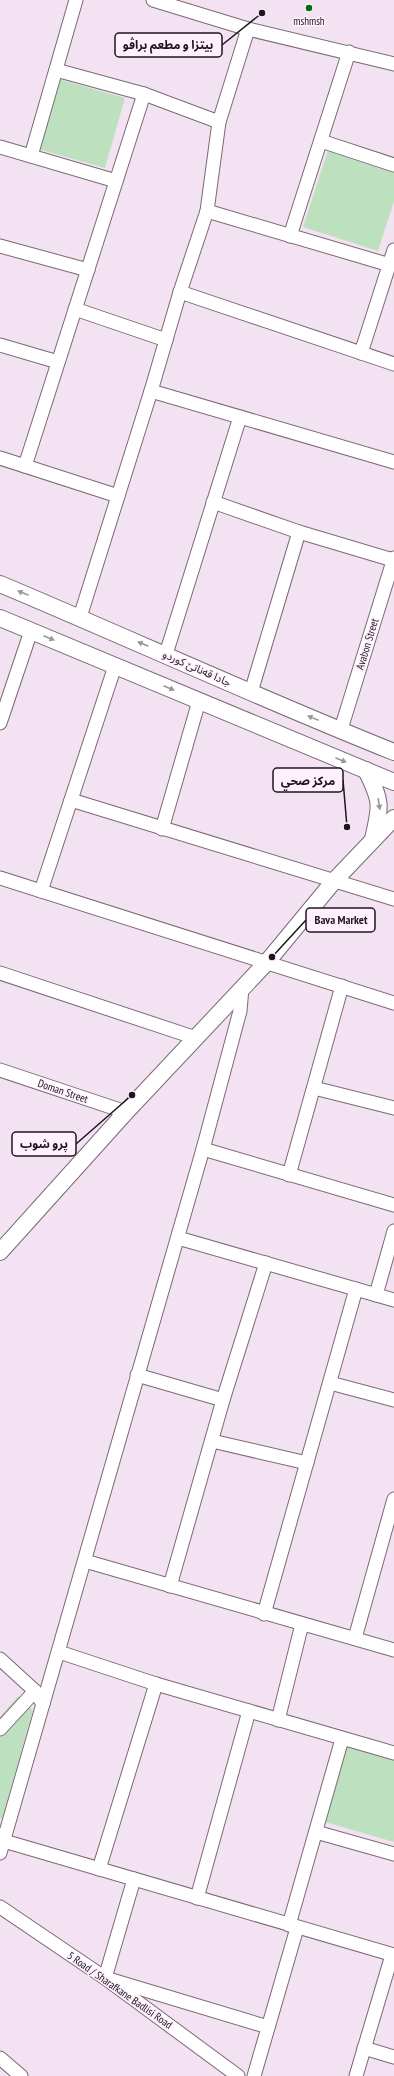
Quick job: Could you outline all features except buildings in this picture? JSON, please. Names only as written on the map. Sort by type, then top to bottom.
[{"type":"street","points":[[31,156],[76,0]]},
{"type":"street","points":[[153,0],[248,29],[394,64]]},
{"type":"street","points":[[80,617],[151,391],[180,292],[207,211],[219,122],[248,29]]},
{"type":"street","points":[[290,236],[349,52]]},
{"type":"street","points":[[56,70],[144,94],[219,122]]},
{"type":"street","points":[[25,466],[144,94]]},
{"type":"street","points":[[321,141],[394,165]]},
{"type":"street","points":[[0,147],[116,181]]},
{"type":"street","points":[[207,211],[390,265]]},
{"type":"street","points":[[0,246],[88,270]]},
{"type":"street","points":[[361,353],[394,250]]},
{"type":"street","points":[[180,292],[394,364]]},
{"type":"street","points":[[75,309],[166,340]]},
{"type":"street","points":[[0,345],[58,362]]},
{"type":"street","points":[[151,391],[394,462]]},
{"type":"street","points":[[166,654],[240,417]]},
{"type":"street","points":[[0,458],[118,496]]},
{"type":"street","points":[[213,502],[299,532],[394,559]]},
{"type":"street","points":[[251,692],[299,532]]},
{"type":"street","name":"Avabon Street","points":[[341,729],[394,559]]},
{"type":"street","name":"جادا قەناتێ کوردو","points":[[0,584],[394,752]]},
{"type":"street","points":[[0,618],[394,782]]},
{"type":"street","points":[[0,723],[31,631]]},
{"type":"street","points":[[41,891],[115,666]]},
{"type":"street","points":[[162,828],[199,701]]},
{"type":"street","points":[[375,744],[394,742]]},
{"type":"street","points":[[366,770],[376,790],[380,809],[373,839]]},
{"type":"street","points":[[71,800],[394,899]]},
{"type":"street","points":[[0,1252],[126,1112],[267,962],[334,881],[394,818]]},
{"type":"street","points":[[373,839],[394,830]]},
{"type":"street","points":[[0,878],[394,1003]]},
{"type":"street","points":[[0,973],[196,1038]]},
{"type":"street","points":[[289,1175],[342,986]]},
{"type":"street","points":[[242,988],[240,1011],[203,1149],[2,1847],[98,1869],[393,1955],[356,2076]]},
{"type":"street","name":"Doman Street","points":[[0,1070],[126,1112]]},
{"type":"street","points":[[314,1088],[394,1108]]},
{"type":"street","points":[[203,1149],[394,1205]]},
{"type":"street","points":[[376,1295],[394,1231]]},
{"type":"street","points":[[178,1238],[394,1300]]},
{"type":"street","points":[[170,1586],[223,1400],[266,1263]]},
{"type":"street","points":[[264,1614],[356,1289]]},
{"type":"street","points":[[137,1375],[223,1400]]},
{"type":"street","points":[[330,1383],[394,1400]]},
{"type":"street","points":[[212,1441],[307,1463]]},
{"type":"street","points":[[355,1638],[394,1499]]},
{"type":"street","points":[[85,1561],[264,1614],[394,1650]]},
{"type":"street","points":[[278,1720],[302,1624]]},
{"type":"street","points":[[59,1652],[156,1684],[394,1753]]},
{"type":"street","points":[[0,1659],[34,1691],[43,1704]]},
{"type":"street","points":[[98,1869],[156,1684]]},
{"type":"street","points":[[0,1729],[34,1691]]},
{"type":"street","points":[[197,1898],[249,1711]]},
{"type":"street","points":[[254,2076],[268,2027],[316,1832],[342,1739]]},
{"type":"street","points":[[316,1832],[394,1854]]},
{"type":"street","points":[[134,1879],[105,1978],[268,2027]]},
{"type":"street","name":"5 Road / Sharafkane Badlisi Road","points":[[0,1907],[105,1978],[238,2076]]},
{"type":"street","points":[[364,2048],[394,2057]]},
{"type":"street","points":[[0,2058],[21,2076]]},
{"type":"green space","points":[[58,79],[125,98],[105,168],[38,149]]},
{"type":"green space","points":[[328,150],[394,172],[394,201],[378,251],[303,227]]},
{"type":"green space","points":[[18,1696],[33,1710],[2,1819],[0,1818],[0,1717]]},
{"type":"green space","points":[[346,1746],[394,1760],[394,1842],[325,1822]]},
{"type":"place","name":"mshmsh","points":[[309,8]]},
{"type":"place","name":"بيتزا و مطعم براڤو","points":[[262,13]]},
{"type":"place","name":"مركز صحي","points":[[347,827]]},
{"type":"place","name":"Bava Market","points":[[272,957]]},
{"type":"place","name":"پرو شوب","points":[[132,1095]]}]
